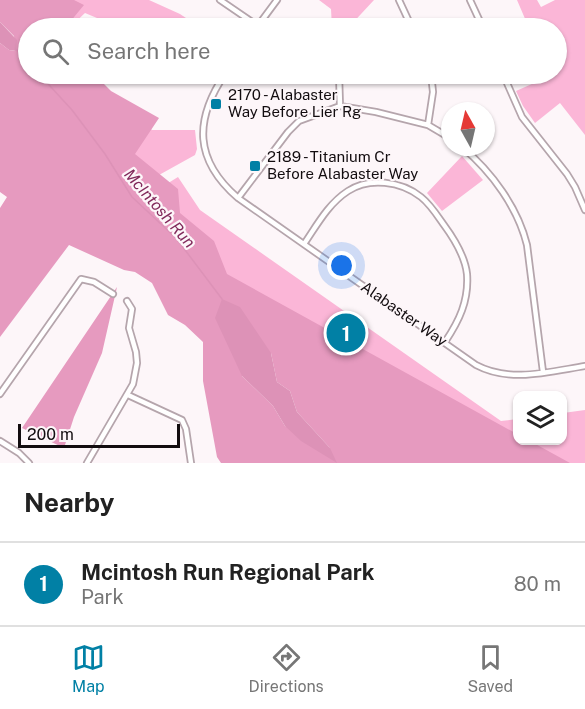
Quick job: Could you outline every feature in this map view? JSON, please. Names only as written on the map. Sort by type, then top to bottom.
[{"type":"street","points":[[220,0],[245,18]]},
{"type":"street","points":[[264,18],[277,0]]},
{"type":"street","points":[[399,0],[407,18]]},
{"type":"street","points":[[470,0],[478,18]]},
{"type":"street","name":"Alabaster Way","points":[[218,84],[212,92],[206,110],[202,126],[203,141],[213,170],[238,198],[488,371],[521,376],[585,366]]},
{"type":"street","points":[[339,84],[340,106]]},
{"type":"street","points":[[428,125],[434,92],[433,84]]},
{"type":"street","points":[[507,84],[522,117],[567,174],[585,210]]},
{"type":"street","points":[[238,198],[299,121],[340,106],[428,125],[441,133]]},
{"type":"street","points":[[472,156],[510,203],[522,225],[527,245],[543,372]]},
{"type":"street","points":[[304,244],[330,206],[348,190],[365,184],[383,182],[403,186],[420,195],[454,239],[467,273],[464,309],[445,342]]},
{"type":"street","points":[[0,394],[81,279],[94,282],[113,294]]},
{"type":"street","points":[[87,463],[133,384],[137,363],[129,328],[132,309],[127,301]]},
{"type":"street","points":[[128,395],[182,420],[186,429],[191,463]]},
{"type":"street","points":[[0,441],[19,453],[29,463]]},
{"type":"shaded area","points":[[0,0],[149,0],[186,18],[97,18],[85,13],[80,18],[18,18]]},
{"type":"shaded area","points":[[0,0],[74,0],[84,5],[73,18],[18,18],[18,84],[104,84],[111,91],[159,118],[135,154],[178,189],[180,213],[214,241],[227,274],[513,432],[513,445],[537,445],[570,463],[221,463],[217,457],[203,381],[203,342],[185,325],[168,315],[152,283],[135,272],[124,270],[69,245],[0,337],[0,208],[7,197],[0,192],[0,43],[9,50],[16,51],[14,36],[0,22]],"holes":[[[271,353],[277,382],[290,391],[297,412],[330,448],[285,426],[273,406],[242,376]]]},
{"type":"shaded area","points":[[319,0],[374,0],[357,18],[331,18],[331,9]]},
{"type":"shaded area","points":[[517,0],[537,0],[541,7],[555,0],[585,0],[585,135],[560,103],[535,123],[523,106],[516,91],[532,84],[567,84],[567,18],[525,18]]},
{"type":"shaded area","points":[[0,22],[17,40],[16,51],[9,50],[0,43]]},
{"type":"shaded area","points":[[54,84],[100,84],[152,130],[195,130],[197,149],[195,155],[150,180]]},
{"type":"shaded area","points":[[462,156],[483,180],[442,211],[427,193]]},
{"type":"shaded area","points":[[178,177],[200,210],[501,421],[513,420],[513,445],[567,445],[567,412],[585,410],[585,463],[534,463],[189,257],[165,185]]},
{"type":"shaded area","points":[[117,287],[102,353],[74,417],[64,448],[22,428]]},
{"type":"shaded area","points":[[222,299],[240,307],[271,353],[277,382],[290,391],[297,412],[330,448],[337,463],[301,441],[285,426],[273,406],[242,376],[215,318]]},
{"type":"waterway","name":"McIntosh Run","points":[[48,84],[72,110],[105,154],[132,197],[176,238],[222,299]]},
{"type":"place","name":"2170 - Alabaster Way Before Lier Rg","points":[[216,104]]},
{"type":"place","name":"2189 - Titanium Cr Before Alabaster Way","points":[[255,166]]},
{"type":"place","name":"Mcintosh Run Regional Park","points":[[346,333]]}]
